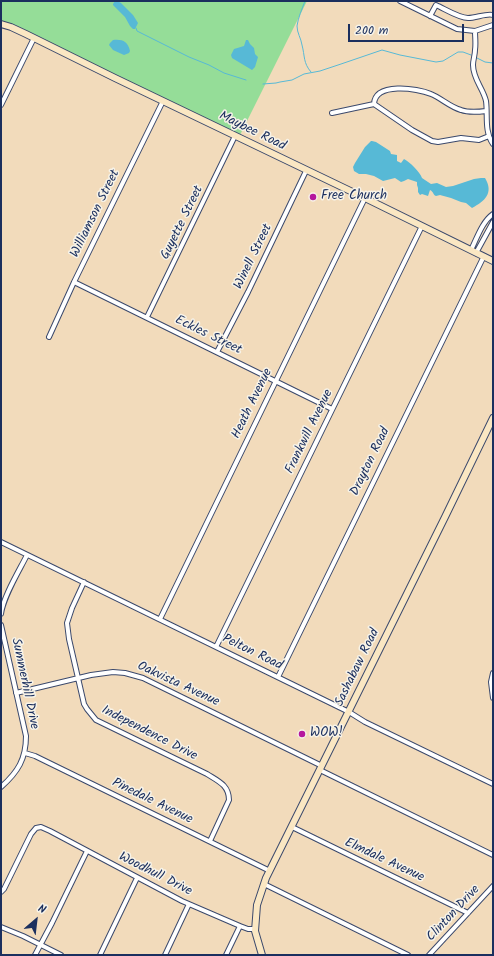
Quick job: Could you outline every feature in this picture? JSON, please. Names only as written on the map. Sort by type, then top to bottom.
[{"type":"street","points":[[402,2],[457,29],[475,31],[493,25]]},
{"type":"street","points":[[430,16],[436,5],[467,18],[489,14],[493,15]]},
{"type":"street","name":"Maybee Road","points":[[1,24],[34,38],[493,261]]},
{"type":"street","points":[[475,31],[474,73],[486,100],[488,133],[493,144]]},
{"type":"street","points":[[1,105],[34,38]]},
{"type":"street","points":[[374,104],[376,96],[388,89],[409,89],[421,90],[430,93],[461,110],[478,112],[486,111]]},
{"type":"street","name":"Williamson Street","points":[[48,337],[163,101]]},
{"type":"street","points":[[332,113],[374,104],[412,130],[432,141],[438,142],[461,138],[479,140],[489,136]]},
{"type":"street","name":"Guyette Street","points":[[147,317],[236,136]]},
{"type":"street","name":"Winell Street","points":[[217,352],[248,292],[306,170]]},
{"type":"street","name":"Heath Avenue","points":[[160,619],[365,198]]},
{"type":"street","points":[[474,251],[484,224],[493,214]]},
{"type":"street","points":[[474,251],[493,222]]},
{"type":"street","points":[[484,224],[490,227]]},
{"type":"street","name":"Frankwill Avenue","points":[[216,647],[422,226]]},
{"type":"street","name":"Drayton Road","points":[[278,677],[484,256]]},
{"type":"street","name":"Eckles Street","points":[[74,282],[332,409]]},
{"type":"street","name":"Sashabaw Road","points":[[262,955],[255,929],[257,905],[264,884],[493,418]]},
{"type":"street","name":"Pelton Road","points":[[1,542],[493,784]]},
{"type":"street","points":[[1,612],[27,555]]},
{"type":"street","name":"Independence Drive","points":[[84,582],[67,623],[69,639],[84,704],[96,720],[206,774],[224,785],[227,789],[229,800],[210,842]]},
{"type":"street","name":"Summerhill Drive","points":[[1,625],[26,736],[23,759],[18,768],[1,787]]},
{"type":"street","name":"Oakvista Avenue","points":[[16,693],[91,675],[113,672],[135,675],[493,856]]},
{"type":"street","points":[[493,673],[491,682],[493,698]]},
{"type":"street","name":"Pinedale Avenue","points":[[24,753],[35,756],[270,871]]},
{"type":"street","name":"Woodhull Drive","points":[[1,892],[4,889],[32,834],[36,828],[41,827],[189,904],[240,926],[248,929],[255,929]]},
{"type":"street","name":"Elmdale Avenue","points":[[292,827],[468,913]]},
{"type":"street","points":[[35,955],[87,851]]},
{"type":"street","points":[[100,955],[137,878]]},
{"type":"street","points":[[264,884],[408,955]]},
{"type":"street","name":"Clinton Drive","points":[[429,955],[493,886]]},
{"type":"street","points":[[165,955],[189,904]]},
{"type":"street","points":[[226,955],[240,926]]},
{"type":"street","points":[[1,927],[61,955]]},
{"type":"green space","points":[[1,1],[307,1],[239,137],[1,21]]},
{"type":"water","points":[[115,1],[121,3],[133,15],[138,23],[135,29],[130,26],[125,17],[113,5]]},
{"type":"water","points":[[113,40],[124,41],[128,45],[130,51],[129,53],[124,55],[113,50],[109,45]]},
{"type":"water","points":[[246,40],[248,40],[254,48],[255,54],[258,57],[255,67],[252,70],[232,58],[231,55],[234,49],[244,46]]},
{"type":"water","points":[[371,141],[376,142],[390,151],[391,154],[397,155],[397,161],[401,163],[404,159],[406,160],[417,170],[422,178],[431,184],[437,183],[446,187],[474,179],[485,178],[489,188],[487,196],[472,208],[466,203],[451,198],[440,195],[436,196],[430,190],[428,196],[422,194],[420,195],[418,192],[417,182],[408,179],[401,182],[395,178],[383,181],[374,176],[359,174],[354,171],[353,167],[365,147]]},
{"type":"waterway","points":[[304,1],[298,20],[297,29],[305,62],[311,72]]},
{"type":"waterway","points":[[136,28],[137,31],[189,57],[224,73],[246,80]]},
{"type":"waterway","points":[[263,84],[292,80],[304,74],[320,71],[382,50],[436,62],[443,61],[458,52],[471,55]]},
{"type":"waterway","points":[[477,58],[485,62],[493,63]]},
{"type":"place","name":"Free Church","points":[[313,197]]},
{"type":"place","name":"WOW!","points":[[302,734]]}]
